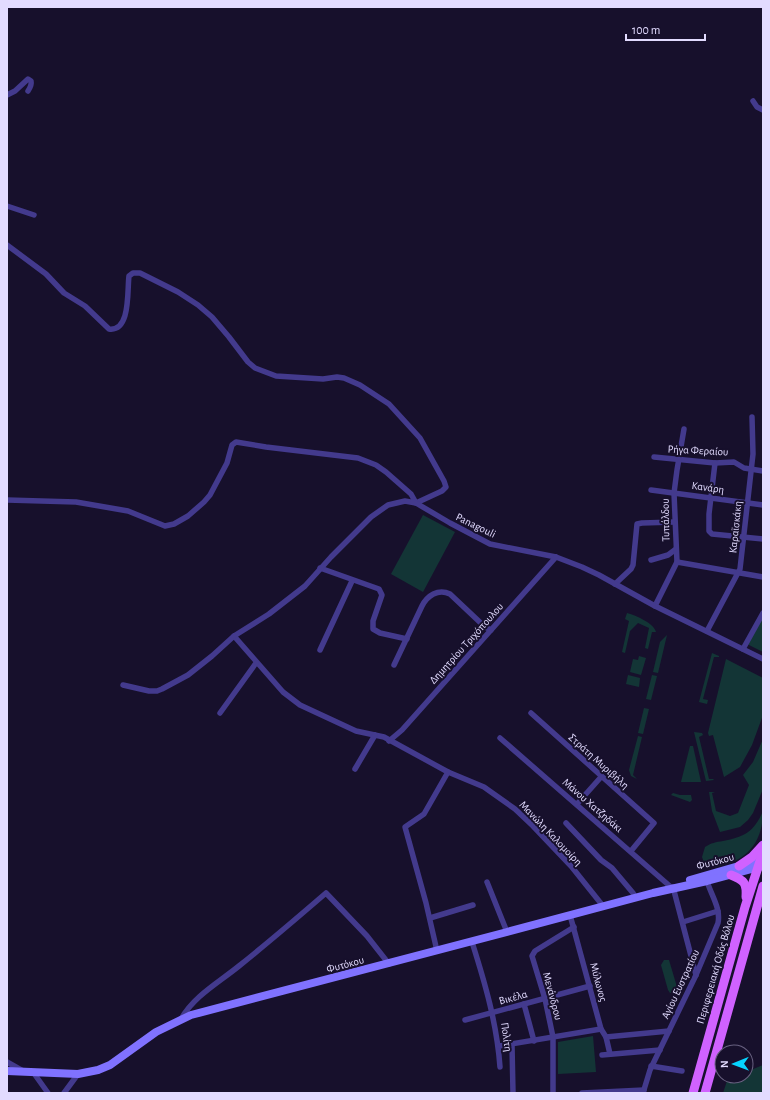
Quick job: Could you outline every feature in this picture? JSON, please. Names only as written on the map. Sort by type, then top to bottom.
[{"type":"main road","points":[[739,866],[752,857],[763,845]]},
{"type":"main road","name":"Περιφερειακή Οδός Βόλου","points":[[693,1093],[745,907],[761,861]]},
{"type":"main road","points":[[731,875],[741,879],[745,886],[745,907]]},
{"type":"main road","points":[[706,1093],[763,886]]},
{"type":"main road","points":[[758,904],[763,894]]},
{"type":"street","points":[[7,94],[15,91],[28,80],[31,81],[31,86],[28,91]]},
{"type":"street","points":[[753,101],[757,107],[763,110]]},
{"type":"street","points":[[7,206],[34,215]]},
{"type":"street","points":[[7,245],[41,270],[64,293],[85,306],[109,329],[115,329],[124,319],[129,276],[133,273],[140,273],[178,292],[198,305],[212,317],[229,336],[248,362],[255,368],[276,376],[323,379],[337,377],[344,378],[360,385],[389,404],[410,426],[420,438],[446,487],[442,491],[416,503],[411,494],[386,472],[376,465],[358,458],[236,442],[232,445],[227,463],[210,495],[188,516],[174,524],[165,526],[128,511],[76,502],[7,500]]},
{"type":"street","name":"Καραϊσκάκη","points":[[707,631],[738,572],[744,537],[753,448],[752,417]]},
{"type":"street","name":"Τυπάλδου","points":[[677,562],[674,522],[674,493],[684,429]]},
{"type":"street","name":"Ρήγα Φεραίου","points":[[654,457],[715,463],[735,462],[741,467],[763,471]]},
{"type":"street","points":[[715,463],[708,528],[710,533],[763,539]]},
{"type":"street","name":"Κανάρη","points":[[651,490],[763,505]]},
{"type":"street","name":"Panagouli","points":[[123,685],[149,691],[162,689],[188,675],[234,636],[269,614],[297,593],[331,556],[371,517],[382,508],[399,502],[416,503],[490,544],[556,557],[582,567],[655,606],[763,659]]},
{"type":"street","points":[[615,584],[631,569],[633,565],[637,524],[674,522]]},
{"type":"street","points":[[651,560],[668,555],[676,549]]},
{"type":"street","name":"Δημητρίου Τριχόπουλου","points":[[389,741],[402,730],[556,557]]},
{"type":"street","points":[[655,606],[677,562],[763,577]]},
{"type":"street","points":[[320,568],[352,581],[378,588],[382,595],[373,624],[375,631],[382,634],[407,639]]},
{"type":"street","points":[[320,650],[352,581]]},
{"type":"street","points":[[394,665],[427,597],[438,593],[444,592],[450,594],[485,627],[491,630]]},
{"type":"street","points":[[743,649],[763,614]]},
{"type":"street","name":"Μανώλη Καλομοίρη","points":[[234,636],[256,663],[283,692],[300,705],[356,731],[382,736],[448,772],[484,787],[515,809],[570,866],[603,906]]},
{"type":"street","points":[[220,713],[256,663]]},
{"type":"street","name":"Στράτη Μυριβήλη","points":[[530,713],[654,823],[631,851]]},
{"type":"street","points":[[355,769],[375,735]]},
{"type":"street","name":"Μάνου Χατζηδάκι","points":[[500,738],[673,887]]},
{"type":"street","points":[[437,951],[430,918],[405,826],[424,814],[448,772]]},
{"type":"street","points":[[577,804],[601,777]]},
{"type":"street","points":[[566,823],[601,860],[612,868],[635,897]]},
{"type":"street","name":"Φυτόκου","points":[[673,887],[680,887],[731,875],[761,861]]},
{"type":"street","name":"Φυτόκου","points":[[7,1071],[78,1074],[91,1072],[104,1068],[156,1032],[205,1011],[472,942],[673,887],[688,880],[761,861]]},
{"type":"street","name":"Αγίου Ευστρατίου","points":[[644,1092],[651,1066],[696,975],[716,928],[718,912],[707,881]]},
{"type":"street","points":[[487,882],[507,932]]},
{"type":"street","points":[[673,887],[696,975]]},
{"type":"street","points":[[181,1020],[189,1006],[326,893],[367,936],[389,964]]},
{"type":"street","points":[[430,918],[473,905]]},
{"type":"street","points":[[683,922],[718,912]]},
{"type":"street","name":"Μύλωνος","points":[[570,915],[601,1029],[606,1037],[610,1054]]},
{"type":"street","name":"Μενάνδρου","points":[[553,1093],[553,1038],[545,999],[532,959],[533,954],[574,927]]},
{"type":"street","name":"Πολίτη","points":[[472,942],[493,1013],[499,1046],[500,1067]]},
{"type":"street","name":"Βικέλα","points":[[465,1020],[590,986]]},
{"type":"street","points":[[524,1004],[534,1041]]},
{"type":"street","points":[[499,1046],[601,1029]]},
{"type":"street","points":[[606,1037],[669,1031]]},
{"type":"street","name":"Πολίτη","points":[[512,1045],[513,1093]]},
{"type":"street","points":[[602,1055],[660,1050]]},
{"type":"street","points":[[7,1062],[23,1071]]},
{"type":"street","points":[[651,1066],[682,1071]]},
{"type":"street","points":[[33,1072],[48,1093]]},
{"type":"street","points":[[64,1093],[78,1074]]},
{"type":"street","points":[[582,1093],[644,1092]]},
{"type":"green space","points":[[423,515],[455,532],[423,592],[391,574]]},
{"type":"green space","points":[[627,613],[644,620],[655,629],[656,632],[652,632],[648,649],[645,648],[649,628],[638,623],[630,631],[625,653],[622,652],[629,621],[625,619]]},
{"type":"green space","points":[[763,617],[763,652],[747,644]]},
{"type":"green space","points":[[667,635],[658,673],[653,672],[660,642]]},
{"type":"green space","points":[[712,653],[719,657],[714,657],[703,699],[708,700],[707,704],[699,702]]},
{"type":"green space","points":[[639,656],[646,658],[641,675],[630,672],[633,659],[638,660]]},
{"type":"green space","points":[[726,659],[763,678],[763,715],[752,745],[740,767],[724,777],[713,735],[709,736],[708,733]]},
{"type":"green space","points":[[628,675],[640,678],[639,687],[626,684]]},
{"type":"green space","points":[[652,675],[657,676],[651,700],[646,699]]},
{"type":"green space","points":[[644,708],[649,709],[643,734],[638,733]]},
{"type":"green space","points":[[694,732],[702,733],[703,735],[699,737],[709,779],[714,780],[706,781]]},
{"type":"green space","points":[[638,736],[642,737],[633,775],[637,779],[631,776],[629,770]]},
{"type":"green space","points":[[763,739],[763,789],[753,813],[740,827],[720,832],[712,811],[709,792],[715,792],[712,793],[716,811],[730,816],[738,813],[749,785],[743,775],[753,762]]},
{"type":"green space","points":[[690,746],[693,746],[701,782],[681,782]]},
{"type":"green space","points":[[673,793],[680,795],[691,795],[692,800],[690,802],[671,795]]},
{"type":"green space","points":[[763,811],[761,830],[754,846],[748,852],[733,862],[721,866],[712,867],[705,865],[702,857],[705,847],[714,843],[737,838],[748,832],[756,824]]},
{"type":"green space","points":[[664,960],[669,960],[677,987],[677,991],[674,993],[670,993],[668,990],[661,965]]},
{"type":"green space","points":[[593,1036],[596,1072],[558,1074],[558,1042]]},
{"type":"green space","points":[[763,1065],[763,1093],[723,1093],[726,1084],[754,1084],[754,1069]]}]
